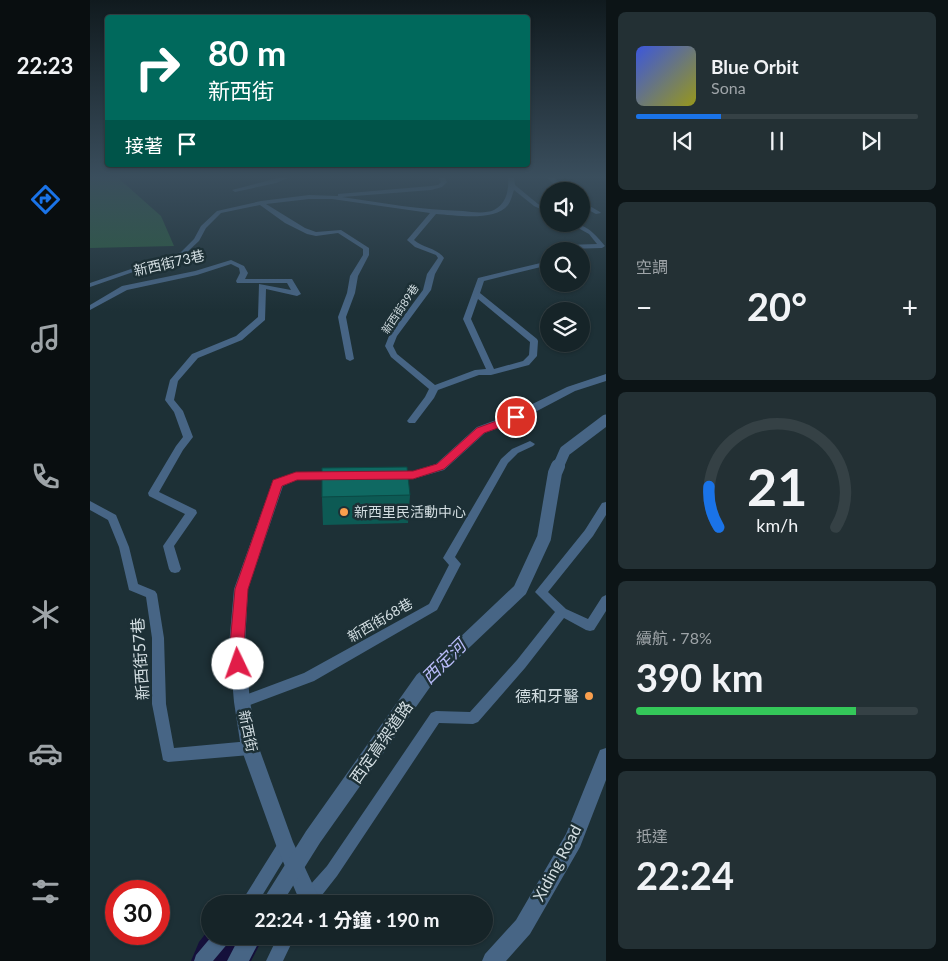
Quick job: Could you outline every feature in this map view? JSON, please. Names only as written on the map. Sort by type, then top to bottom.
[{"type":"street","points":[[374,475],[413,475],[440,466],[481,430],[516,417],[570,390],[606,377]]},
{"type":"street","name":"西定高架道路","points":[[277,895],[313,837],[426,678],[520,590],[544,538],[555,473],[565,451],[606,420]]},
{"type":"street","name":"新西街","points":[[305,895],[250,748],[242,702],[237,645],[241,589],[278,483],[296,476],[355,476]]},
{"type":"street","name":"Xiding Road","points":[[492,961],[523,927],[573,840],[606,756]]},
{"type":"street","points":[[237,961],[247,945]]},
{"type":"lane","points":[[90,286],[183,253],[197,240],[203,227],[208,222]]},
{"type":"lane","points":[[290,222],[308,232],[322,234],[339,230],[366,248],[366,255],[354,276],[352,293],[342,317],[350,359]]},
{"type":"lane","name":"新西街89巷","points":[[426,222],[410,240],[417,246],[438,254],[441,258],[431,274],[427,290],[393,336],[390,346],[394,355],[434,388]]},
{"type":"lane","points":[[591,233],[606,235]]},
{"type":"lane","points":[[590,246],[602,246],[591,233]]},
{"type":"lane","name":"新西街73巷","points":[[90,308],[125,288],[197,273],[223,263],[231,262],[242,267],[244,273],[240,281],[290,281],[297,294],[262,286],[262,318],[239,338],[195,356],[174,380],[169,400],[178,412],[188,437],[179,448],[153,493],[192,512],[168,546],[175,570]]},
{"type":"lane","points":[[491,372],[467,319],[481,280],[540,265]]},
{"type":"lane","points":[[412,421],[417,410],[430,400],[434,388],[478,372],[491,372],[526,363],[532,356],[534,341],[476,294]]},
{"type":"lane","name":"新西街68巷","points":[[242,702],[309,677],[433,607],[455,564],[448,558],[504,460],[515,451],[530,444]]},
{"type":"lane","name":"新西街57巷","points":[[90,505],[112,518],[124,547],[133,587],[150,594],[158,638],[159,704],[168,755],[250,748]]},
{"type":"lane","points":[[606,506],[589,533],[541,592],[562,612],[590,626],[606,600]]},
{"type":"lane","points":[[312,895],[332,871],[436,717],[473,718],[521,664],[562,612]]},
{"type":"lane","points":[[254,895],[285,845]]},
{"type":"lane","points":[[202,961],[215,945]]},
{"type":"lane","points":[[274,961],[282,945]]},
{"type":"green space","points":[[90,222],[164,222],[174,246],[90,248]]},
{"type":"building","points":[[407,467],[410,495],[322,497],[322,468]]},
{"type":"waterway","name":"西定河","points":[[218,961],[230,945]]},
{"type":"place","name":"新西里民活動中心","points":[[344,512]]},
{"type":"place","name":"德和牙醫","points":[[589,696]]},
{"type":"route","points":[[238,664],[237,645],[241,589],[278,483],[296,476],[413,475],[440,466],[454,456],[481,430],[516,417]]}]
